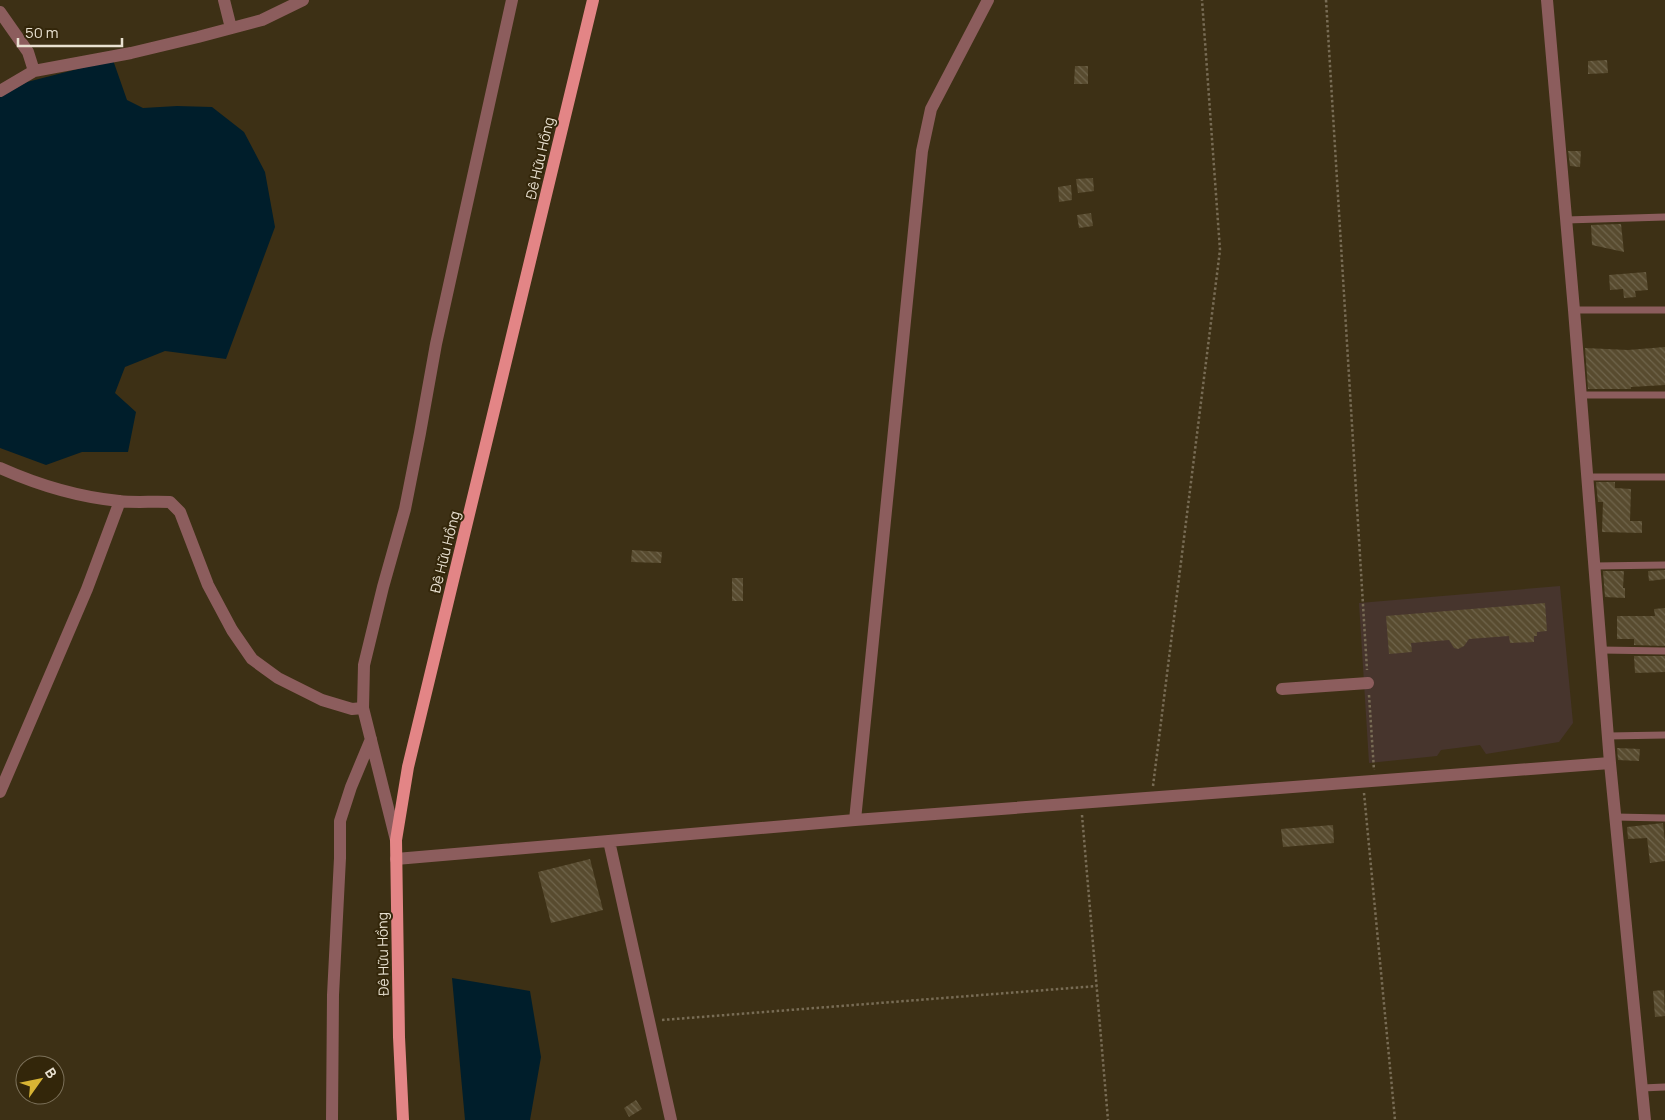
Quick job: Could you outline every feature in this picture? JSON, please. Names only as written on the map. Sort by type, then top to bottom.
[{"type":"main road","name":"Đê Hữu Hồng","points":[[403,1120],[399,1037],[396,840],[408,766],[593,0]]},
{"type":"street","points":[[224,0],[231,28]]},
{"type":"street","points":[[0,91],[34,71],[131,53],[262,20],[303,0]]},
{"type":"street","points":[[396,840],[363,708],[364,665],[383,586],[405,509],[436,344],[512,0]]},
{"type":"street","points":[[855,820],[922,151],[931,109],[988,0]]},
{"type":"street","points":[[1547,0],[1610,763],[1645,1120]]},
{"type":"street","points":[[0,12],[28,52],[34,71]]},
{"type":"street","points":[[0,468],[30,481],[77,494],[120,501],[170,502],[180,512],[208,585],[232,630],[252,659],[278,678],[322,700],[352,709],[363,708]]},
{"type":"street","points":[[0,792],[87,589],[120,501]]},
{"type":"street","points":[[1282,689],[1368,683]]},
{"type":"street","points":[[332,1120],[333,995],[340,868],[340,822],[351,787],[371,739]]},
{"type":"street","points":[[396,859],[855,820],[1610,763]]},
{"type":"street","points":[[609,841],[671,1120]]},
{"type":"lane","points":[[1566,220],[1665,217]]},
{"type":"lane","points":[[1574,310],[1665,310]]},
{"type":"lane","points":[[1580,395],[1665,395]]},
{"type":"lane","points":[[1587,477],[1665,478]]},
{"type":"lane","points":[[1594,566],[1665,565]]},
{"type":"lane","points":[[1601,650],[1665,650]]},
{"type":"lane","points":[[1608,736],[1665,735]]},
{"type":"lane","points":[[1615,817],[1665,818]]},
{"type":"lane","points":[[1642,1088],[1665,1087]]},
{"type":"path","points":[[1151,798],[1220,250],[1202,0]]},
{"type":"path","points":[[1326,0],[1368,683],[1369,781],[1395,1120]]},
{"type":"path","points":[[1080,803],[1108,1120]]},
{"type":"path","points":[[649,1021],[1097,986]]},
{"type":"shaded area","points":[[1560,586],[1573,723],[1559,742],[1486,754],[1480,745],[1441,750],[1437,756],[1369,763],[1359,603]]},
{"type":"water","points":[[113,60],[127,100],[143,108],[177,106],[212,107],[244,132],[265,172],[275,227],[226,359],[165,351],[125,367],[115,393],[136,412],[128,452],[82,452],[46,465],[0,448],[0,97],[27,82]]},
{"type":"water","points":[[452,978],[530,991],[541,1057],[530,1120],[465,1120]]},
{"type":"building","points":[[1607,60],[1608,73],[1588,74],[1588,61]]},
{"type":"building","points":[[1075,66],[1088,66],[1088,84],[1074,84]]},
{"type":"building","points":[[1568,151],[1581,151],[1580,167],[1570,166]]},
{"type":"building","points":[[1093,178],[1094,191],[1078,193],[1076,179]]},
{"type":"building","points":[[1071,185],[1072,200],[1059,202],[1058,187]]},
{"type":"building","points":[[1091,213],[1093,226],[1079,228],[1077,215]]},
{"type":"building","points":[[1621,224],[1624,252],[1592,245],[1591,225]]},
{"type":"building","points":[[1646,272],[1648,290],[1635,291],[1636,297],[1624,298],[1623,289],[1610,290],[1609,275]]},
{"type":"building","points":[[1665,347],[1665,385],[1631,387],[1631,389],[1588,389],[1585,348],[1628,350]]},
{"type":"building","points":[[1596,482],[1615,482],[1615,488],[1631,489],[1630,521],[1642,521],[1642,533],[1602,532],[1603,502],[1598,502]]},
{"type":"building","points":[[632,550],[662,552],[661,563],[631,562]]},
{"type":"building","points":[[1665,570],[1665,579],[1649,581],[1648,571]]},
{"type":"building","points":[[1603,571],[1624,571],[1623,588],[1625,588],[1625,598],[1605,597]]},
{"type":"building","points":[[732,578],[743,578],[743,601],[732,601]]},
{"type":"building","points":[[1545,603],[1547,631],[1537,632],[1537,636],[1534,636],[1534,642],[1510,643],[1509,636],[1469,639],[1464,646],[1458,649],[1454,648],[1449,640],[1411,643],[1412,652],[1389,654],[1386,616]]},
{"type":"building","points":[[1665,608],[1665,646],[1634,645],[1634,639],[1617,639],[1617,616],[1655,616],[1654,609]]},
{"type":"building","points":[[1634,656],[1665,656],[1665,672],[1635,673]]},
{"type":"building","points":[[1617,748],[1640,749],[1639,761],[1618,760]]},
{"type":"building","points":[[1663,823],[1665,861],[1650,863],[1647,838],[1628,839],[1627,827]]},
{"type":"building","points":[[1333,825],[1334,843],[1283,847],[1281,829]]},
{"type":"building","points":[[590,859],[603,910],[551,923],[538,872]]},
{"type":"building","points":[[1664,990],[1665,1016],[1655,1017],[1653,991]]},
{"type":"building","points":[[636,1100],[642,1109],[629,1117],[624,1108]]}]
